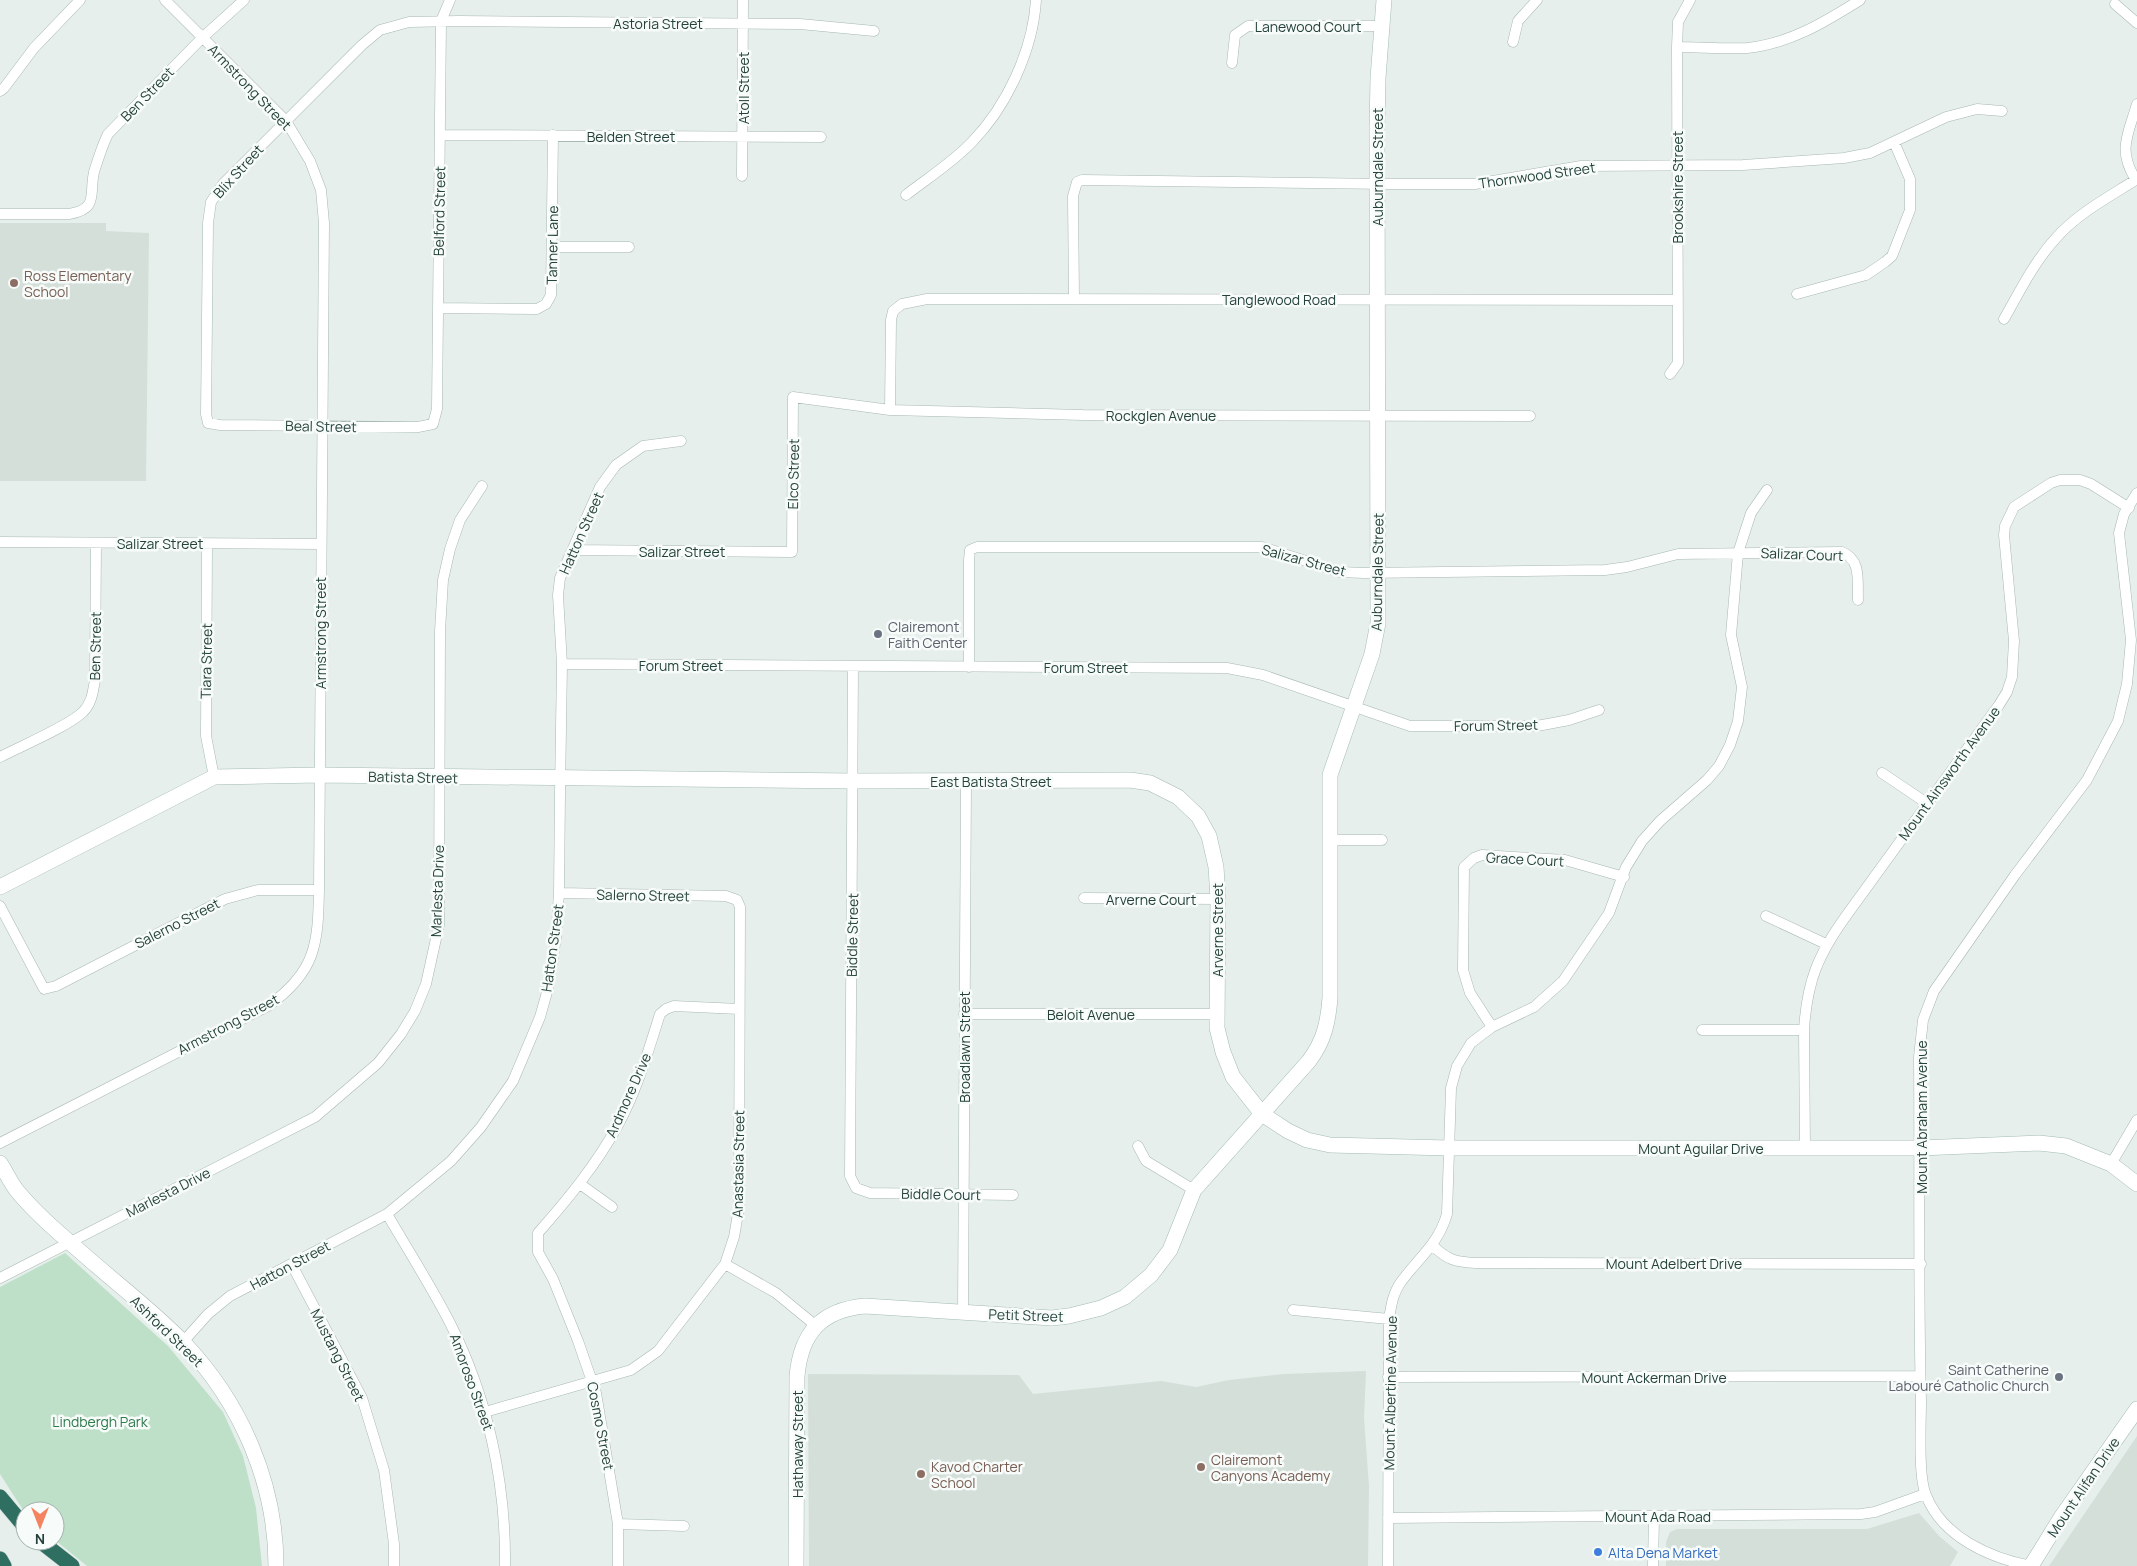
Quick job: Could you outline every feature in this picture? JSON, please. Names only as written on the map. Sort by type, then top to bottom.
[{"type":"highway","points":[[0,1497],[15,1515]]},
{"type":"highway","points":[[53,1551],[72,1566]]},
{"type":"highway","points":[[0,1559],[4,1566]]},
{"type":"street","points":[[0,91],[34,48],[80,0]]},
{"type":"street","name":"Armstrong Street","points":[[0,1143],[268,1006],[283,995],[301,976],[315,946],[319,890],[324,223],[321,190],[310,161],[286,121],[164,0]]},
{"type":"street","name":"Ben Street","points":[[0,214],[69,214],[86,209],[91,203],[94,175],[108,134],[202,38],[244,0]]},
{"type":"street","name":"Belford Street","points":[[434,424],[437,409],[441,22],[450,0]]},
{"type":"street","name":"Atoll Street","points":[[742,176],[743,0]]},
{"type":"street","points":[[906,195],[972,143],[994,117],[1008,93],[1027,45],[1036,0]]},
{"type":"street","name":"Auburndale Street","points":[[1262,1114],[1318,1049],[1325,1034],[1329,1018],[1330,775],[1376,639],[1378,573],[1376,184],[1378,78],[1384,0]]},
{"type":"street","points":[[1513,42],[1518,21],[1538,0]]},
{"type":"street","name":"Brookshire Street","points":[[1670,374],[1678,363],[1676,165],[1678,22],[1690,0]]},
{"type":"street","points":[[1677,47],[1746,48],[1768,45],[1808,30],[1860,0]]},
{"type":"street","points":[[2115,4],[2137,23]]},
{"type":"street","name":"Blix Street","points":[[208,423],[206,414],[208,223],[211,202],[223,184],[362,45],[380,30],[409,22],[441,22]]},
{"type":"street","name":"Astoria Street","points":[[441,22],[800,24],[874,31]]},
{"type":"street","name":"Lanewood Court","points":[[1232,63],[1236,35],[1248,26],[1382,26]]},
{"type":"street","points":[[2004,319],[2033,267],[2056,237],[2084,214],[2136,180],[2127,166],[2124,146],[2137,104]]},
{"type":"street","name":"Thornwood Street","points":[[1074,298],[1072,196],[1077,182],[1082,180],[1475,184],[1581,166],[1743,165],[1844,158],[1870,153],[1946,117],[1976,109],[2002,111]]},
{"type":"street","name":"Belden Street","points":[[440,135],[821,137]]},
{"type":"street","name":"Tanner Lane","points":[[438,308],[537,309],[546,304],[551,295],[553,136]]},
{"type":"street","points":[[1798,294],[1866,275],[1892,256],[1910,210],[1910,179],[1894,142]]},
{"type":"street","points":[[552,247],[629,247]]},
{"type":"street","name":"Tanglewood Road","points":[[890,410],[891,320],[893,311],[902,304],[927,299],[1677,300]]},
{"type":"street","name":"Rockglen Avenue","points":[[793,397],[890,410],[1083,415],[1530,416]]},
{"type":"street","name":"Elco Street","points":[[792,552],[793,397]]},
{"type":"street","name":"Beal Street","points":[[208,423],[220,425],[418,427],[434,424]]},
{"type":"street","name":"Hatton Street","points":[[183,1342],[208,1314],[230,1296],[388,1214],[451,1161],[481,1127],[513,1081],[540,1017],[549,985],[556,937],[559,893],[562,664],[558,595],[560,578],[600,487],[616,465],[643,446],[681,441]]},
{"type":"street","name":"Mount Ainsworth Avenue","points":[[1805,1148],[1805,1011],[1815,965],[1826,944],[1999,705],[2007,692],[2012,677],[2014,642],[2004,535],[2005,526],[2014,507],[2051,483],[2060,480],[2080,480],[2091,484],[2128,508]]},
{"type":"street","name":"Marlesta Drive","points":[[0,1278],[315,1117],[378,1063],[401,1034],[415,1011],[426,984],[439,924],[440,631],[443,580],[450,549],[460,520],[482,486]]},
{"type":"street","name":"Mount Albertine Avenue","points":[[1388,1566],[1389,1319],[1393,1298],[1400,1283],[1433,1246],[1442,1231],[1448,1214],[1450,1088],[1457,1066],[1471,1043],[1492,1028],[1534,1007],[1563,981],[1609,913],[1624,877],[1626,867],[1642,841],[1660,821],[1707,780],[1720,766],[1738,721],[1742,688],[1732,635],[1738,553],[1751,513],[1767,490]]},
{"type":"street","name":"Mount Abraham Avenue","points":[[2031,1566],[2014,1562],[1970,1545],[1946,1526],[1925,1494],[1922,1468],[1920,1376],[1919,1057],[1923,1020],[1934,991],[2015,875],[2087,780],[2118,721],[2127,684],[2131,640],[2119,534],[2124,514],[2137,493]]},
{"type":"street","name":"Salizar Street","points":[[0,542],[321,544]]},
{"type":"street","name":"Ben Street","points":[[0,757],[73,720],[84,711],[93,696],[95,680],[96,543]]},
{"type":"street","name":"Tiara Street","points":[[208,544],[206,736],[214,777]]},
{"type":"street","name":"Salizar Street","points":[[969,667],[969,560],[970,550],[977,546],[1262,547],[1340,572],[1378,573],[1605,570],[1627,567],[1678,554],[1738,553]]},
{"type":"street","name":"Salizar Street","points":[[572,550],[792,552]]},
{"type":"street","name":"Salizar Court","points":[[1738,553],[1842,552],[1851,556],[1857,566],[1858,600]]},
{"type":"street","name":"Forum Street","points":[[562,664],[1227,668],[1263,675],[1410,726],[1537,726],[1569,720],[1598,710]]},
{"type":"street","name":"Biddle Street","points":[[853,666],[850,1176],[856,1188],[870,1193]]},
{"type":"street","points":[[1882,773],[1928,804]]},
{"type":"street","name":"Batista Street","points":[[0,887],[214,777],[319,776],[853,781]]},
{"type":"street","name":"East Batista Street","points":[[853,781],[1130,780]]},
{"type":"street","name":"Arverne Street","points":[[1130,780],[1150,783],[1178,797],[1198,816],[1211,844],[1216,867],[1218,899],[1217,1028],[1223,1052],[1233,1077],[1262,1114]]},
{"type":"street","name":"Broadlawn Street","points":[[963,1312],[966,781]]},
{"type":"street","points":[[1329,840],[1382,840]]},
{"type":"street","name":"Grace Court","points":[[1492,1028],[1470,992],[1463,970],[1464,867],[1474,858],[1482,856],[1565,860],[1624,877]]},
{"type":"street","name":"Salerno Street","points":[[0,906],[44,989],[56,986],[225,899],[258,890],[319,890]]},
{"type":"street","name":"Salerno Street","points":[[559,893],[726,896]]},
{"type":"street","name":"Anastasia Street","points":[[485,1412],[631,1370],[658,1351],[725,1264],[734,1237],[739,1208],[740,908],[737,900],[726,896]]},
{"type":"street","name":"Arverne Court","points":[[1084,898],[1218,899]]},
{"type":"street","points":[[1766,916],[1826,944]]},
{"type":"street","name":"Ardmore Drive","points":[[537,1237],[538,1233],[580,1184],[618,1125],[644,1066],[660,1014],[674,1006],[739,1009]]},
{"type":"street","name":"Beloit Avenue","points":[[964,1014],[1217,1014]]},
{"type":"street","points":[[1702,1030],[1804,1030]]},
{"type":"street","name":"Mount Aguilar Drive","points":[[1262,1114],[1288,1131],[1308,1140],[1330,1145],[1449,1148],[1920,1148],[2039,1143],[2066,1146],[2111,1164],[2137,1184]]},
{"type":"street","name":"Petit Street","points":[[815,1325],[841,1310],[865,1306],[1052,1318],[1084,1313],[1114,1303],[1151,1276],[1178,1233],[1194,1190],[1262,1114]]},
{"type":"street","points":[[2111,1164],[2137,1120]]},
{"type":"street","points":[[1138,1146],[1146,1161],[1194,1190]]},
{"type":"street","name":"Ashford Street","points":[[0,1163],[17,1191],[46,1222],[183,1342],[214,1378],[232,1405],[249,1438],[266,1486],[273,1528],[276,1566]]},
{"type":"street","points":[[580,1184],[612,1206]]},
{"type":"street","name":"Biddle Court","points":[[870,1193],[1012,1195]]},
{"type":"street","name":"Amoroso Street","points":[[388,1214],[450,1323],[485,1412],[500,1483],[506,1542],[505,1566]]},
{"type":"street","name":"Cosmo Street","points":[[537,1237],[538,1252],[553,1279],[592,1382],[606,1448],[618,1524],[618,1566]]},
{"type":"street","name":"Mount Adelbert Drive","points":[[1433,1246],[1444,1256],[1457,1262],[1476,1263],[1921,1264]]},
{"type":"street","name":"Mustang Street","points":[[292,1264],[362,1398],[384,1470],[394,1544],[394,1566]]},
{"type":"street","points":[[725,1264],[776,1293],[815,1325]]},
{"type":"street","points":[[1293,1310],[1389,1319]]},
{"type":"street","name":"Hathaway Street","points":[[796,1566],[797,1376],[802,1350],[815,1325]]},
{"type":"street","name":"Mount Ackerman Drive","points":[[1388,1377],[1920,1376]]},
{"type":"street","name":"Mount Alifan Drive","points":[[2031,1566],[2062,1516],[2137,1409]]},
{"type":"street","name":"Mount Ada Road","points":[[1388,1518],[1862,1514],[1875,1512],[1925,1494]]},
{"type":"street","points":[[1654,1516],[1654,1566]]},
{"type":"street","points":[[618,1524],[684,1526]]},
{"type":"shaded area","points":[[0,223],[106,223],[106,231],[149,233],[146,481],[0,481]]},
{"type":"shaded area","points":[[1366,1371],[1364,1418],[1369,1486],[1368,1566],[809,1566],[808,1374],[1019,1375],[1033,1394],[1161,1381],[1196,1387],[1229,1380],[1284,1374]]},
{"type":"shaded area","points":[[2137,1436],[2137,1566],[2049,1566]]},
{"type":"shaded area","points":[[1919,1513],[1939,1536],[1958,1552],[1950,1566],[1666,1566],[1666,1542],[1670,1532],[1677,1529],[1867,1529]]},
{"type":"green space","name":"Lindbergh Park","points":[[65,1253],[168,1346],[223,1412],[243,1456],[256,1508],[262,1566],[87,1566],[65,1548],[65,1501],[17,1501],[0,1474],[0,1287]]},
{"type":"place","name":"Ross Elementary School","points":[[14,283]]},
{"type":"place","name":"Clairemont Faith Center","points":[[878,634]]},
{"type":"place","name":"Saint Catherine Labouré Catholic Church","points":[[2059,1377]]},
{"type":"place","name":"Clairemont Canyons Academy","points":[[1201,1467]]},
{"type":"place","name":"Kavod Charter School","points":[[921,1474]]},
{"type":"place","name":"Alta Dena Market","points":[[1598,1552]]}]
